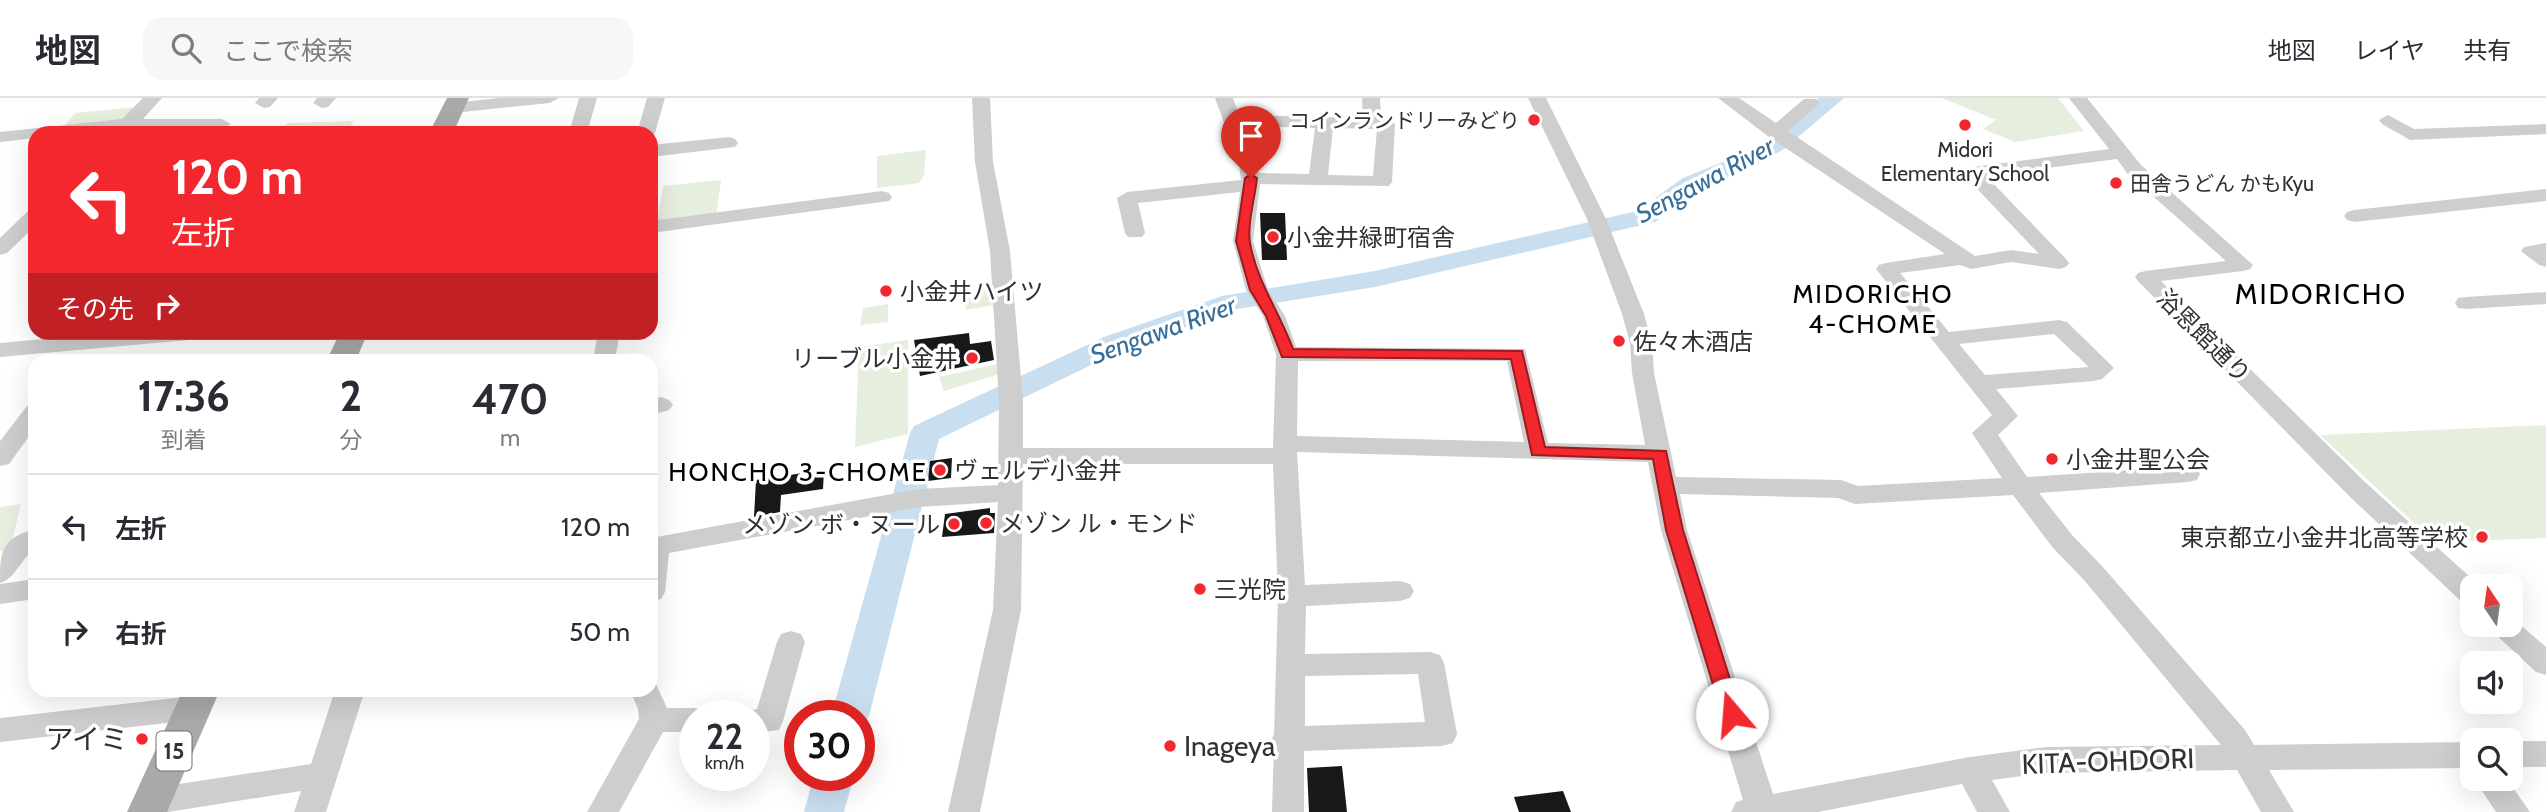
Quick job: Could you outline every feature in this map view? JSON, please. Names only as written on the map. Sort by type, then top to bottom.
[{"type":"main road","points":[[444,126],[456,103]]},
{"type":"main road","name":"15","points":[[150,806],[197,699]]},
{"type":"street","points":[[125,126],[153,98]]},
{"type":"street","points":[[456,103],[543,98]]},
{"type":"street","points":[[580,126],[588,98]]},
{"type":"street","points":[[648,126],[656,98]]},
{"type":"street","points":[[964,812],[1007,610],[1011,456],[1010,395],[1000,251],[984,162],[981,98]]},
{"type":"street","points":[[1224,98],[1248,164],[1251,182],[1243,241],[1259,296],[1273,316],[1287,354],[1286,450],[1292,596],[1292,665],[1287,738],[1288,812]]},
{"type":"street","points":[[1371,98],[1371,123]]},
{"type":"street","points":[[1537,98],[1602,228],[1639,332],[1644,356],[1643,373],[1674,530],[1754,811]]},
{"type":"street","points":[[1727,98],[1971,264],[2011,256],[2059,263],[1972,172],[2122,153]]},
{"type":"street","name":"浴恩館通り","points":[[2078,98],[2134,169],[2242,265],[2146,277],[2357,489],[2460,584]]},
{"type":"street","points":[[1781,137],[1810,103]]},
{"type":"street","points":[[1135,233],[1127,198],[1251,182],[1382,182],[1387,124],[1232,120]]},
{"type":"street","points":[[2388,120],[2410,135],[2546,129]]},
{"type":"street","points":[[1318,180],[1325,122]]},
{"type":"street","points":[[172,126],[222,124]]},
{"type":"street","points":[[2516,130],[2546,146]]},
{"type":"street","points":[[0,137],[28,134]]},
{"type":"street","points":[[658,150],[720,145]]},
{"type":"street","points":[[2354,216],[2546,195]]},
{"type":"street","points":[[658,226],[882,197]]},
{"type":"street","points":[[0,249],[28,222]]},
{"type":"street","points":[[2546,249],[2531,251],[2546,261]]},
{"type":"street","points":[[1962,258],[1886,269],[2006,416],[1984,433],[2022,486],[2079,560],[2185,679],[2234,739],[2278,812]]},
{"type":"street","points":[[2466,303],[2546,298]]},
{"type":"street","points":[[1943,339],[2059,327],[2103,368],[2094,374],[2086,375],[1979,383]]},
{"type":"street","points":[[0,350],[87,352],[155,340]]},
{"type":"street","points":[[1287,354],[1517,354],[1538,452]]},
{"type":"street","points":[[0,458],[28,420]]},
{"type":"street","points":[[1011,456],[1286,450],[1660,454]]},
{"type":"street","points":[[1666,485],[1841,489],[1855,495],[2188,474]]},
{"type":"street","points":[[658,545],[907,500],[1009,493]]},
{"type":"street","points":[[0,573],[18,547],[28,542]]},
{"type":"street","points":[[0,594],[28,590]]},
{"type":"street","points":[[1292,596],[1399,592]]},
{"type":"street","points":[[2516,637],[2546,664]]},
{"type":"street","points":[[770,714],[790,642]]},
{"type":"street","points":[[1287,738],[1442,734],[1430,663],[1292,665]]},
{"type":"street","points":[[310,812],[348,697]]},
{"type":"street","points":[[603,812],[654,720],[648,697]]},
{"type":"street","points":[[0,730],[197,699]]},
{"type":"street","points":[[654,720],[679,720]]},
{"type":"street","points":[[2523,754],[2546,754]]},
{"type":"street","name":"KITA-OHDORI","points":[[1754,811],[1796,808],[1970,770],[2046,760],[2096,757],[2460,755]]},
{"type":"street","points":[[1970,770],[1994,812]]},
{"type":"street","points":[[150,806],[322,775]]},
{"type":"street","points":[[2498,791],[2514,812]]},
{"type":"green space","points":[[1942,98],[2058,98],[2084,131],[2015,142],[1983,129],[1996,120]]},
{"type":"green space","points":[[137,107],[127,119],[65,126],[75,113]]},
{"type":"green space","points":[[354,121],[350,126],[286,126],[288,123]]},
{"type":"green space","points":[[926,150],[924,175],[919,183],[877,188],[877,156]]},
{"type":"green space","points":[[721,180],[716,216],[658,223],[663,186]]},
{"type":"green space","points":[[994,288],[994,305],[966,310],[964,293]]},
{"type":"green space","points":[[888,304],[888,322],[860,325],[863,308]]},
{"type":"green space","points":[[908,340],[908,434],[855,447],[859,347]]},
{"type":"green space","points":[[1002,363],[1003,373],[944,391],[939,377]]},
{"type":"green space","name":"東京都立小金井北高等学校","points":[[2546,425],[2546,538],[2434,542],[2320,435]]},
{"type":"green space","points":[[21,504],[13,538],[7,550],[0,551],[0,507]]},
{"type":"building","name":"小金井緑町宿舎","points":[[1260,213],[1285,213],[1287,260],[1262,260]]},
{"type":"building","points":[[969,333],[970,344],[991,341],[994,360],[920,376],[914,340]]},
{"type":"building","name":"ヴェルデ小金井","points":[[952,458],[951,478],[928,481],[930,461]]},
{"type":"building","points":[[824,470],[823,489],[781,495],[780,512],[754,517],[756,480]]},
{"type":"building","points":[[990,508],[990,513],[995,513],[994,533],[942,537],[945,514]]},
{"type":"building","points":[[1342,766],[1347,812],[1309,812],[1307,768]]},
{"type":"building","points":[[1563,791],[1571,812],[1519,812],[1514,797]]},
{"type":"waterway","name":"Sengawa River","points":[[854,700],[925,433],[1114,343],[1232,302],[1375,279],[1646,217],[1692,183],[1744,162],[1776,144],[1833,98]]},
{"type":"waterway","name":"Sengawa River","points":[[824,812],[830,791]]},
{"type":"place","name":"コインランドリーみどり","points":[[1534,120]]},
{"type":"place","name":"Midori Elementary School","points":[[1965,125]]},
{"type":"place","name":"田舎うどん かもKyu","points":[[2116,183]]},
{"type":"place","name":"小金井緑町宿舎","points":[[1273,237]]},
{"type":"place","name":"小金井ハイツ","points":[[886,291]]},
{"type":"place","name":"佐々木酒店","points":[[1619,341]]},
{"type":"place","name":"リーブル小金井","points":[[972,358]]},
{"type":"place","name":"小金井聖公会","points":[[2052,459]]},
{"type":"place","name":"ヴェルデ小金井","points":[[940,470]]},
{"type":"place","name":"メゾン ル・モンド","points":[[986,523]]},
{"type":"place","name":"メゾン ボ・ヌール","points":[[954,524]]},
{"type":"place","name":"東京都立小金井北高等学校","points":[[2482,537]]},
{"type":"place","name":"三光院","points":[[1200,589]]},
{"type":"place","name":"アイミ","points":[[142,739]]},
{"type":"place","name":"Inageya","points":[[1170,746]]},
{"type":"district","name":"MIDORICHO","points":[[2321,294]]},
{"type":"district","name":"MIDORICHO 4-CHOME","points":[[1873,309]]},
{"type":"district","name":"HONCHO 3-CHOME","points":[[798,472]]},
{"type":"route","points":[[1251,178],[1243,241],[1256,290],[1273,316],[1287,354],[1517,354],[1538,452],[1660,454],[1674,530],[1732,714]]}]
